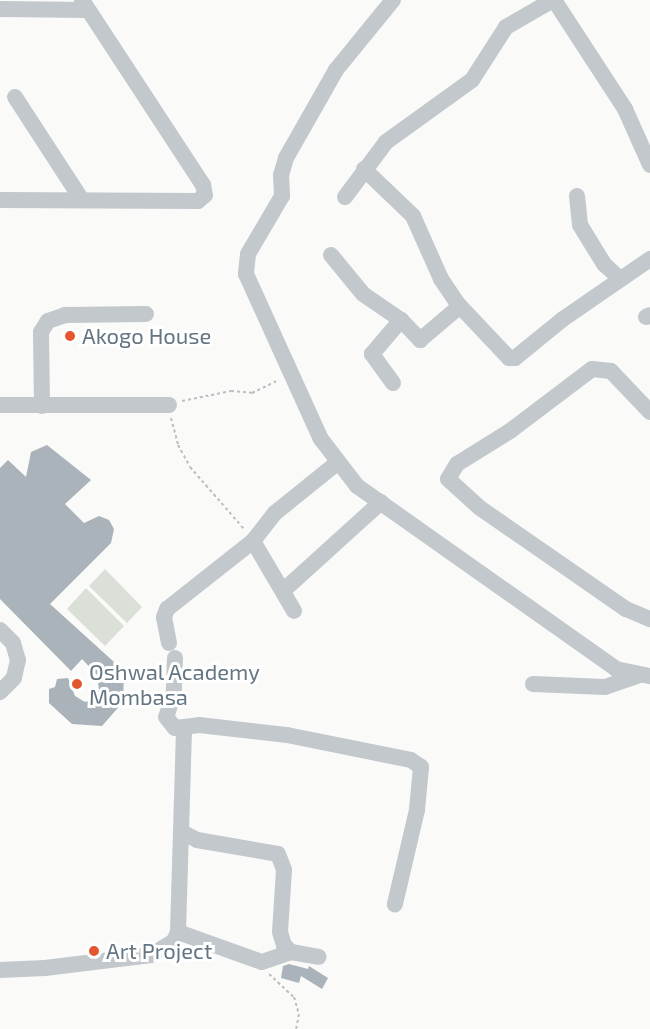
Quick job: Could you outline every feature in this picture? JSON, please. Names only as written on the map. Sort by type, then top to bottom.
[{"type":"street","points":[[393,0],[336,70],[298,136],[281,168],[282,196],[245,261],[246,274],[321,439],[357,486],[616,669],[645,675]]},
{"type":"street","points":[[345,197],[376,152],[413,118],[472,80],[506,27],[554,0],[625,109],[650,165]]},
{"type":"street","points":[[0,9],[85,5],[206,191],[198,201],[0,200]]},
{"type":"street","points":[[15,97],[82,200]]},
{"type":"street","points":[[364,169],[413,216],[441,279],[460,306],[505,355],[515,358],[650,259]]},
{"type":"street","points":[[577,196],[580,225],[604,264],[620,279]]},
{"type":"street","points":[[331,255],[363,294],[401,320],[420,340],[460,306]]},
{"type":"street","points":[[42,406],[41,332],[48,321],[65,315],[146,314]]},
{"type":"street","points":[[393,383],[372,354],[401,320]]},
{"type":"street","points":[[650,412],[611,371],[592,369],[510,431],[457,464],[448,479],[480,508],[626,609],[650,619]]},
{"type":"street","points":[[0,405],[169,405]]},
{"type":"street","points":[[337,462],[275,513],[253,541],[167,609],[164,617],[172,650],[174,693],[166,717],[170,725],[184,729],[199,725],[287,735],[358,748],[419,765],[423,775],[417,810],[395,904]]},
{"type":"street","points":[[284,590],[381,502]]},
{"type":"street","points":[[253,541],[284,590],[294,611]]},
{"type":"street","points":[[0,630],[13,643],[18,660],[14,678],[0,692]]},
{"type":"street","points":[[533,684],[605,687],[645,675]]},
{"type":"street","points":[[0,970],[152,955],[170,945],[178,932],[184,729]]},
{"type":"street","points":[[182,832],[197,840],[278,854],[284,870],[280,932],[284,945],[291,952]]},
{"type":"street","points":[[178,932],[249,960],[271,960],[291,952],[319,957]]},
{"type":"path","points":[[253,541],[189,467],[178,445],[169,405],[200,396],[252,393],[290,374]]},
{"type":"path","points":[[249,960],[289,990],[298,1006],[296,1029]]},
{"type":"shaded area","points":[[105,569],[142,607],[127,623],[89,586]]},
{"type":"shaded area","points":[[86,588],[124,626],[105,646],[67,609]]},
{"type":"building","points":[[47,445],[91,480],[65,504],[84,523],[99,516],[109,520],[114,529],[111,543],[50,604],[124,671],[123,702],[102,726],[72,724],[49,703],[49,689],[55,687],[57,679],[68,678],[75,696],[85,702],[93,699],[99,690],[97,675],[82,659],[71,671],[0,599],[0,468],[8,460],[26,477],[31,452]]},
{"type":"building","points":[[289,964],[308,969],[309,966],[328,978],[322,989],[301,976],[299,983],[281,978],[283,966]]},
{"type":"place","name":"Akogo House","points":[[70,336]]},
{"type":"place","name":"Oshwal Academy Mombasa","points":[[77,684]]},
{"type":"place","name":"Art Project","points":[[94,951]]}]
